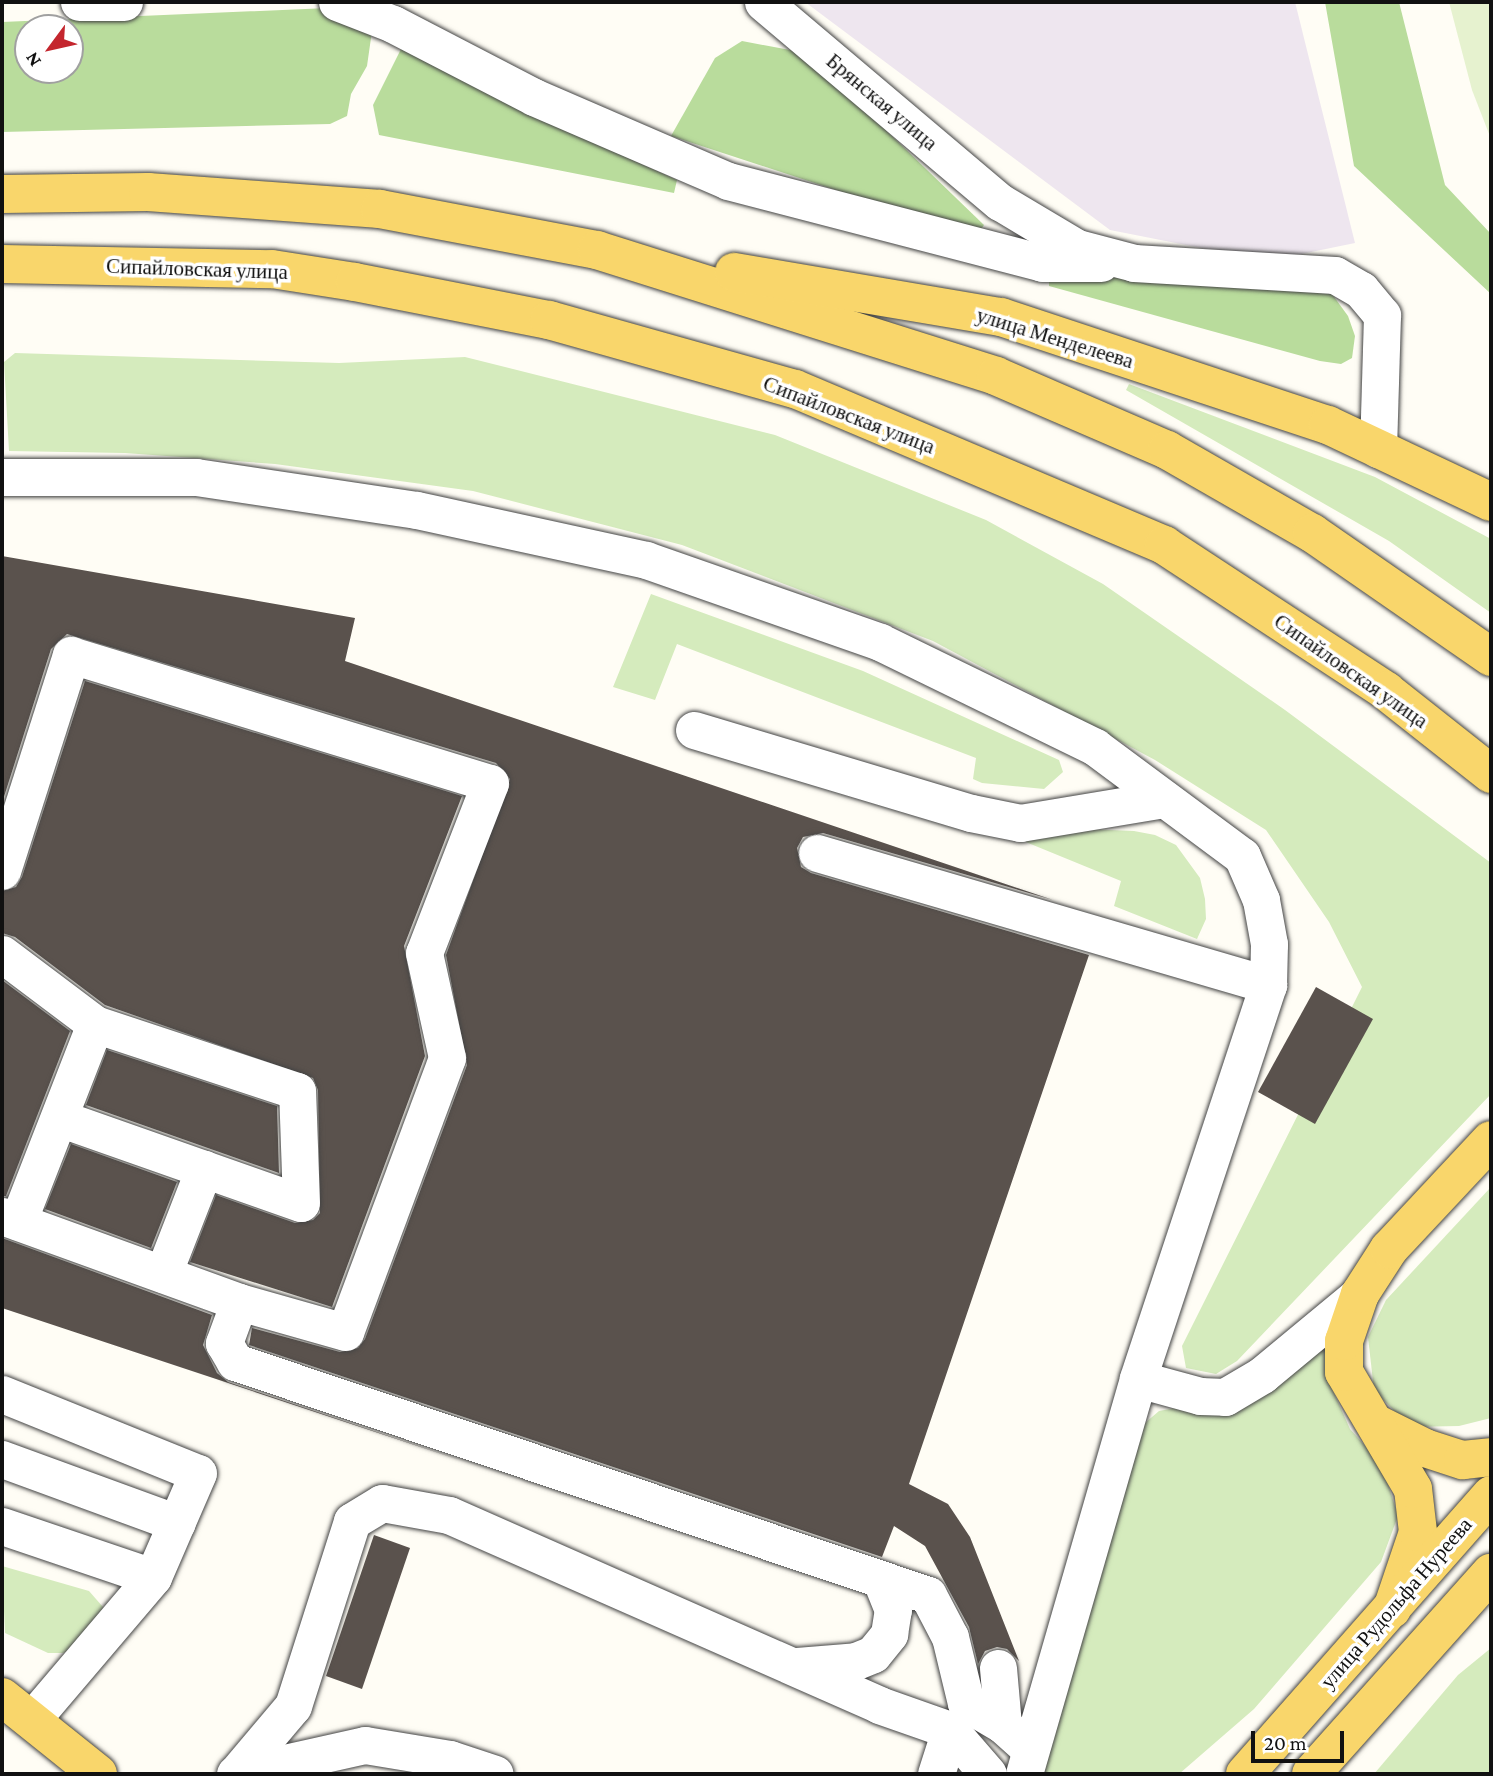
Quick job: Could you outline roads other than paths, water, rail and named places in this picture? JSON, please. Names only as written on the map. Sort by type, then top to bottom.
[{"type":"main road","points":[[2,194],[148,192],[380,209],[597,250],[996,376],[1167,450],[1312,533],[1491,657]]},
{"type":"main road","name":"улица Менделеева","points":[[597,250],[1001,317],[1328,425],[1491,502]]},
{"type":"main road","name":"Сипайловская улица","points":[[2,264],[272,269],[355,282],[549,320],[795,389],[1164,545],[1385,691],[1491,774]]},
{"type":"main road","points":[[1392,1609],[1418,1532],[1413,1489],[1344,1372],[1345,1341],[1360,1294],[1389,1249],[1491,1139]]},
{"type":"main road","points":[[1375,1423],[1425,1448],[1463,1460],[1491,1457]]},
{"type":"main road","name":"улица Рудольфа Нуреева","points":[[1245,1774],[1491,1495]]},
{"type":"main road","points":[[1311,1774],[1491,1573]]},
{"type":"main road","points":[[1424,1647],[1491,1607]]},
{"type":"main road","points":[[17,1708],[98,1774]]},
{"type":"street","points":[[79,2],[124,2]]},
{"type":"street","points":[[337,2],[393,24],[534,97],[728,181],[1042,263],[1134,263],[1335,275],[1361,290],[1382,315],[1378,449]]},
{"type":"street","name":"Брянская улица","points":[[763,2],[1000,202],[1077,248],[1134,263]]},
{"type":"street","points":[[2,477],[196,477],[417,510],[646,560],[880,642],[1095,747],[1242,856],[1261,900],[1269,944],[1268,985],[1138,1379],[1027,1762]]},
{"type":"street","points":[[2,871],[71,654],[490,783],[424,953],[447,1058],[345,1332],[239,1302],[10,1219],[59,1118],[95,1024]]},
{"type":"street","points":[[694,730],[971,813],[1020,822],[1164,799]]},
{"type":"street","points":[[817,853],[1268,985]]},
{"type":"street","points":[[2,954],[95,1024],[297,1091],[302,1203],[59,1118]]},
{"type":"street","points":[[163,1274],[204,1169]]},
{"type":"street","points":[[1138,1379],[1200,1396],[1225,1397],[1262,1375],[1360,1294]]},
{"type":"street","points":[[239,1302],[224,1343],[235,1362],[928,1595],[950,1637],[966,1703],[1003,1725],[1027,1762]]},
{"type":"street","points":[[2,1394],[198,1474],[153,1577],[17,1708]]},
{"type":"street","points":[[2,1459],[177,1523]]},
{"type":"street","points":[[236,1772],[293,1706],[352,1521],[382,1503],[449,1515],[879,1705],[950,1730],[988,1774]]},
{"type":"street","points":[[2,1526],[153,1577]]},
{"type":"street","points":[[797,1667],[856,1661],[873,1654],[889,1634],[893,1609],[881,1580]]},
{"type":"street","points":[[998,1668],[1003,1725]]},
{"type":"street","points":[[936,1774],[950,1730]]},
{"type":"street","points":[[236,1772],[358,1760],[450,1759],[495,1774]]}]
